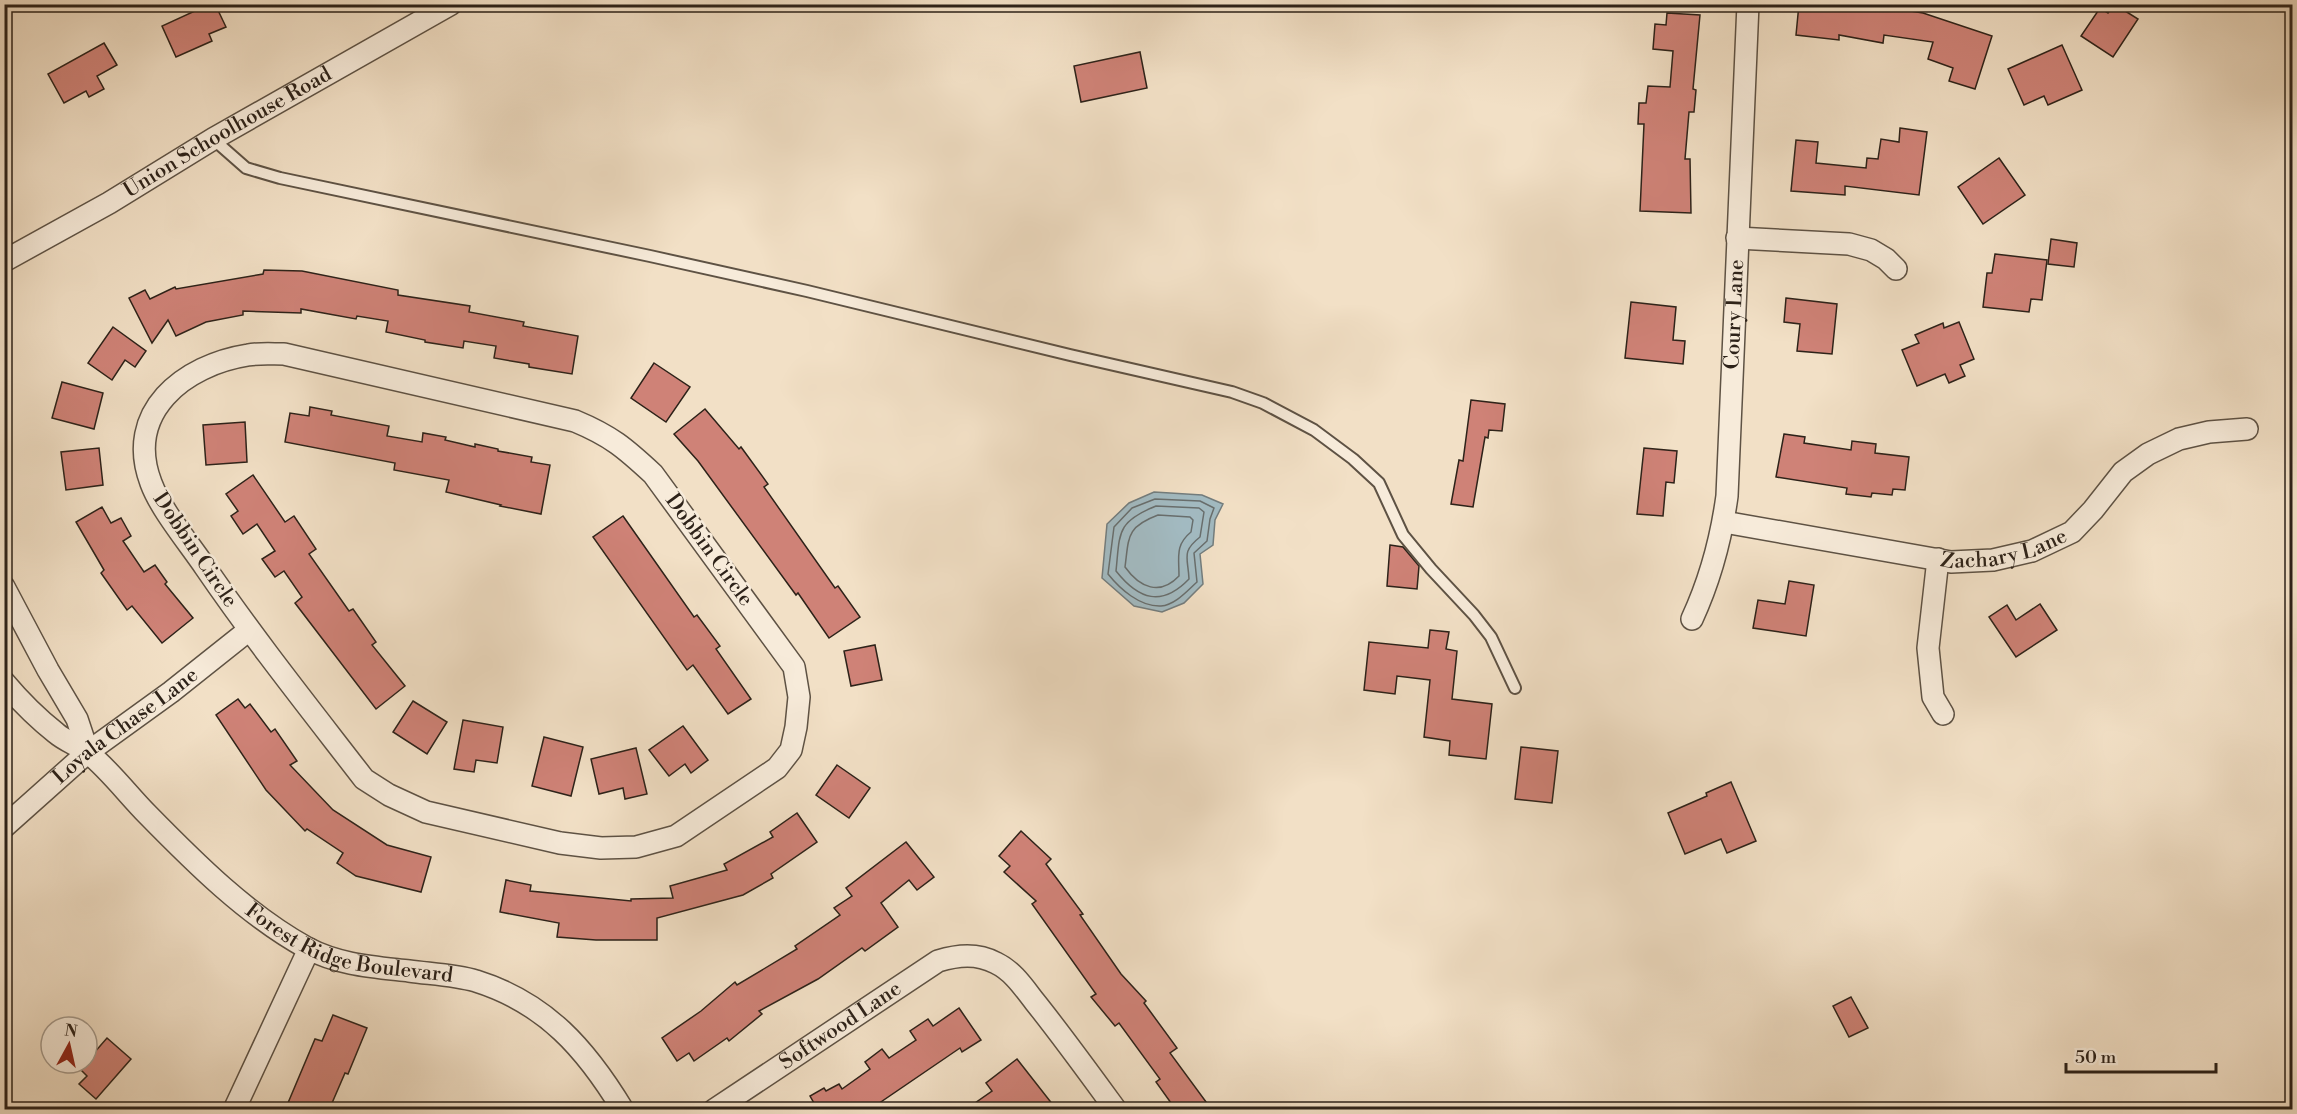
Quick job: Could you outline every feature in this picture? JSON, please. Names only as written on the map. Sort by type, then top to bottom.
[{"type":"street","name":"Union Schoolhouse Road","points":[[4,261],[109,203],[213,139],[451,4]]},
{"type":"street","name":"Coury Lane","points":[[1692,619],[1716,557],[1727,496],[1748,4]]},
{"type":"street","points":[[1737,238],[1849,244],[1871,250],[1886,259],[1896,269]]},
{"type":"street","name":"Dobbin Circle","points":[[284,354],[576,421],[604,433],[626,449],[653,474],[794,667],[799,697],[796,727],[791,750],[777,768],[676,836],[636,847],[601,848],[560,843],[426,812],[389,795],[364,779],[249,630],[172,520],[151,483],[144,449],[148,420],[164,397],[188,376],[219,363],[248,355],[284,354]]},
{"type":"street","name":"Zachary Lane","points":[[1724,522],[1951,562],[1993,560],[2032,551],[2072,532],[2123,472],[2148,454],[2179,439],[2209,432],[2247,429]]},
{"type":"street","points":[[1938,559],[1928,648],[1934,697],[1943,714]]},
{"type":"street","name":"Forest Ridge Boulevard","points":[[4,587],[77,719],[88,752]]},
{"type":"street","name":"Loyala Chase Lane","points":[[4,827],[88,752],[171,692],[249,630]]},
{"type":"street","name":"Forest Ridge Boulevard","points":[[4,682],[20,702],[57,735],[88,752],[203,868],[246,906],[287,936],[309,949],[356,965],[475,981],[531,1006],[556,1024],[576,1043],[603,1077],[623,1110]]},
{"type":"street","points":[[234,1110],[309,949]]},
{"type":"street","name":"Softwood Lane","points":[[714,1110],[938,961],[953,956],[971,956],[996,963],[1010,972],[1053,1025],[1116,1110]]},
{"type":"lane","points":[[213,139],[246,168],[280,178],[807,291],[1059,353],[1232,392],[1263,403],[1314,430],[1353,459],[1379,483],[1403,535],[1491,637],[1515,688]]},
{"type":"water","points":[[1154,492],[1202,495],[1223,504],[1215,520],[1213,545],[1200,554],[1203,584],[1184,603],[1162,612],[1134,606],[1102,578],[1107,524],[1129,503]]},
{"type":"building","points":[[210,4],[215,4],[226,27],[209,34],[212,41],[176,57],[162,26]]},
{"type":"building","points":[[1799,4],[1867,4],[1923,13],[1992,36],[1975,89],[1949,81],[1953,68],[1928,59],[1933,42],[1884,35],[1883,43],[1839,35],[1839,40],[1796,35]]},
{"type":"building","points":[[2114,4],[2138,19],[2113,57],[2081,36],[2100,8],[2108,13]]},
{"type":"building","points":[[1667,13],[1700,15],[1693,89],[1696,90],[1694,112],[1689,112],[1685,159],[1690,159],[1691,213],[1640,211],[1644,124],[1638,124],[1639,103],[1646,103],[1648,86],[1670,87],[1673,51],[1653,49],[1655,24],[1666,25]]},
{"type":"building","points":[[104,43],[117,65],[97,76],[104,89],[89,97],[86,91],[64,103],[48,74]]},
{"type":"building","points":[[2062,45],[2082,90],[2048,105],[2044,96],[2024,105],[2008,69]]},
{"type":"building","points":[[1140,52],[1147,88],[1081,102],[1074,66]]},
{"type":"building","points":[[1900,128],[1927,132],[1919,195],[1845,186],[1845,195],[1791,191],[1796,140],[1818,142],[1816,163],[1866,168],[1867,158],[1878,159],[1881,139],[1899,142]]},
{"type":"building","points":[[1999,158],[2025,195],[1983,224],[1958,187]]},
{"type":"building","points":[[2051,239],[2077,243],[2074,267],[2048,264]]},
{"type":"building","points":[[1995,254],[2047,260],[2042,300],[2031,299],[2029,312],[1983,307],[1987,273],[1992,273]]},
{"type":"building","points":[[264,270],[302,271],[398,290],[398,295],[470,306],[469,312],[524,322],[523,326],[578,336],[572,374],[494,358],[496,346],[464,341],[463,348],[425,342],[425,340],[386,332],[388,321],[357,316],[356,319],[301,309],[301,313],[243,311],[243,315],[206,322],[176,336],[168,320],[152,343],[129,298],[145,290],[150,299],[175,287],[176,289],[263,274]]},
{"type":"building","points":[[1786,298],[1837,304],[1832,354],[1797,351],[1800,324],[1784,322]]},
{"type":"building","points":[[1631,302],[1676,307],[1673,340],[1685,341],[1683,364],[1625,358]]},
{"type":"building","points":[[1959,322],[1974,359],[1960,365],[1965,376],[1949,383],[1945,374],[1917,386],[1902,350],[1919,343],[1915,335],[1943,323],[1944,328]]},
{"type":"building","points":[[113,327],[146,351],[135,367],[125,360],[112,380],[88,363]]},
{"type":"building","points":[[654,363],[690,387],[666,422],[631,398]]},
{"type":"building","points":[[62,382],[103,393],[94,429],[52,418]]},
{"type":"building","points":[[1471,400],[1505,404],[1502,431],[1489,430],[1488,438],[1485,437],[1473,507],[1451,504],[1459,460],[1463,461]]},
{"type":"building","points":[[310,407],[332,411],[331,415],[389,426],[387,436],[422,442],[423,433],[446,437],[445,440],[475,447],[475,444],[532,457],[531,462],[550,465],[541,514],[446,492],[449,480],[394,470],[395,463],[285,442],[290,413],[309,416]]},
{"type":"building","points":[[705,409],[739,449],[741,447],[768,484],[764,487],[835,588],[838,586],[860,617],[829,638],[798,593],[796,595],[698,461],[674,434]]},
{"type":"building","points":[[245,422],[247,462],[206,465],[203,425]]},
{"type":"building","points":[[1784,434],[1805,437],[1804,443],[1851,450],[1852,441],[1876,444],[1875,453],[1909,457],[1905,490],[1893,489],[1892,495],[1872,493],[1871,497],[1846,494],[1847,488],[1776,477]]},
{"type":"building","points":[[99,448],[103,485],[66,490],[61,452]]},
{"type":"building","points":[[1644,448],[1677,451],[1674,483],[1666,482],[1663,516],[1637,514]]},
{"type":"building","points":[[253,475],[285,522],[294,516],[316,549],[309,554],[349,611],[353,609],[376,642],[372,645],[405,686],[376,709],[295,603],[302,597],[284,571],[275,577],[262,559],[275,551],[257,524],[243,534],[231,516],[238,511],[226,494]]},
{"type":"building","points":[[102,507],[111,523],[121,518],[131,536],[123,541],[144,572],[155,565],[167,582],[165,584],[193,618],[162,643],[132,606],[127,610],[101,573],[104,570],[76,522]]},
{"type":"building","points":[[623,516],[694,617],[697,615],[720,646],[716,649],[751,699],[728,714],[693,665],[687,670],[593,537]]},
{"type":"building","points":[[1390,545],[1403,547],[1419,566],[1417,589],[1387,586]]},
{"type":"building","points":[[1789,581],[1814,585],[1806,636],[1753,628],[1758,600],[1785,604]]},
{"type":"building","points":[[2040,604],[2057,630],[2016,657],[1989,617],[2007,605],[2016,620]]},
{"type":"building","points":[[1430,630],[1449,632],[1446,649],[1457,651],[1452,699],[1492,704],[1486,759],[1449,755],[1450,741],[1424,737],[1430,680],[1397,676],[1395,694],[1364,690],[1369,642],[1428,648]]},
{"type":"building","points":[[875,645],[882,680],[851,686],[844,651]]},
{"type":"building","points":[[238,699],[245,708],[250,704],[271,732],[275,729],[297,761],[290,765],[333,810],[387,845],[431,857],[421,892],[356,876],[337,863],[343,853],[307,829],[305,831],[266,790],[216,715]]},
{"type":"building","points":[[413,701],[447,722],[427,754],[393,732]]},
{"type":"building","points":[[463,720],[503,727],[497,763],[476,760],[474,772],[454,769]]},
{"type":"building","points":[[683,726],[708,760],[691,773],[685,764],[669,776],[649,750]]},
{"type":"building","points":[[544,737],[583,747],[571,796],[532,786]]},
{"type":"building","points":[[1521,747],[1558,751],[1552,803],[1515,799]]},
{"type":"building","points":[[636,748],[647,794],[625,799],[623,788],[599,794],[591,759]]},
{"type":"building","points":[[837,765],[870,788],[849,818],[816,795]]},
{"type":"building","points":[[1731,782],[1756,841],[1727,853],[1721,839],[1685,854],[1668,813],[1707,796],[1706,793]]},
{"type":"building","points":[[797,813],[817,842],[771,874],[773,878],[743,895],[657,918],[657,940],[596,940],[557,937],[559,923],[500,912],[506,880],[531,885],[530,891],[631,901],[631,899],[673,898],[670,886],[727,870],[724,864],[773,837],[770,832]]},
{"type":"building","points":[[1021,831],[1051,859],[1046,864],[1083,914],[1080,915],[1121,974],[1146,1001],[1144,1003],[1177,1048],[1170,1053],[1212,1110],[1176,1110],[1156,1082],[1160,1079],[1119,1023],[1115,1026],[1091,997],[1096,994],[1032,904],[1036,901],[1004,872],[1010,866],[999,856]]},
{"type":"building","points":[[906,842],[934,877],[917,890],[909,880],[881,903],[898,927],[865,951],[862,948],[818,979],[759,1011],[762,1014],[729,1041],[727,1038],[694,1061],[689,1053],[677,1061],[662,1038],[701,1011],[735,982],[737,985],[797,949],[795,946],[840,915],[834,908],[852,896],[846,888]]},
{"type":"building","points":[[1851,997],[1868,1028],[1849,1037],[1833,1006]]},
{"type":"building","points":[[959,1008],[981,1040],[962,1052],[960,1048],[869,1110],[818,1110],[810,1096],[824,1088],[826,1091],[839,1084],[842,1089],[870,1069],[865,1062],[882,1049],[889,1058],[916,1040],[910,1031],[928,1019],[933,1026]]},
{"type":"building","points":[[333,1015],[367,1028],[348,1074],[345,1073],[329,1110],[285,1110],[315,1039],[322,1041]]},
{"type":"building","points":[[107,1038],[131,1059],[96,1099],[79,1084],[86,1075],[99,1075],[99,1047]]},
{"type":"building","points":[[1017,1059],[1057,1110],[965,1110],[992,1091],[986,1083]]}]
